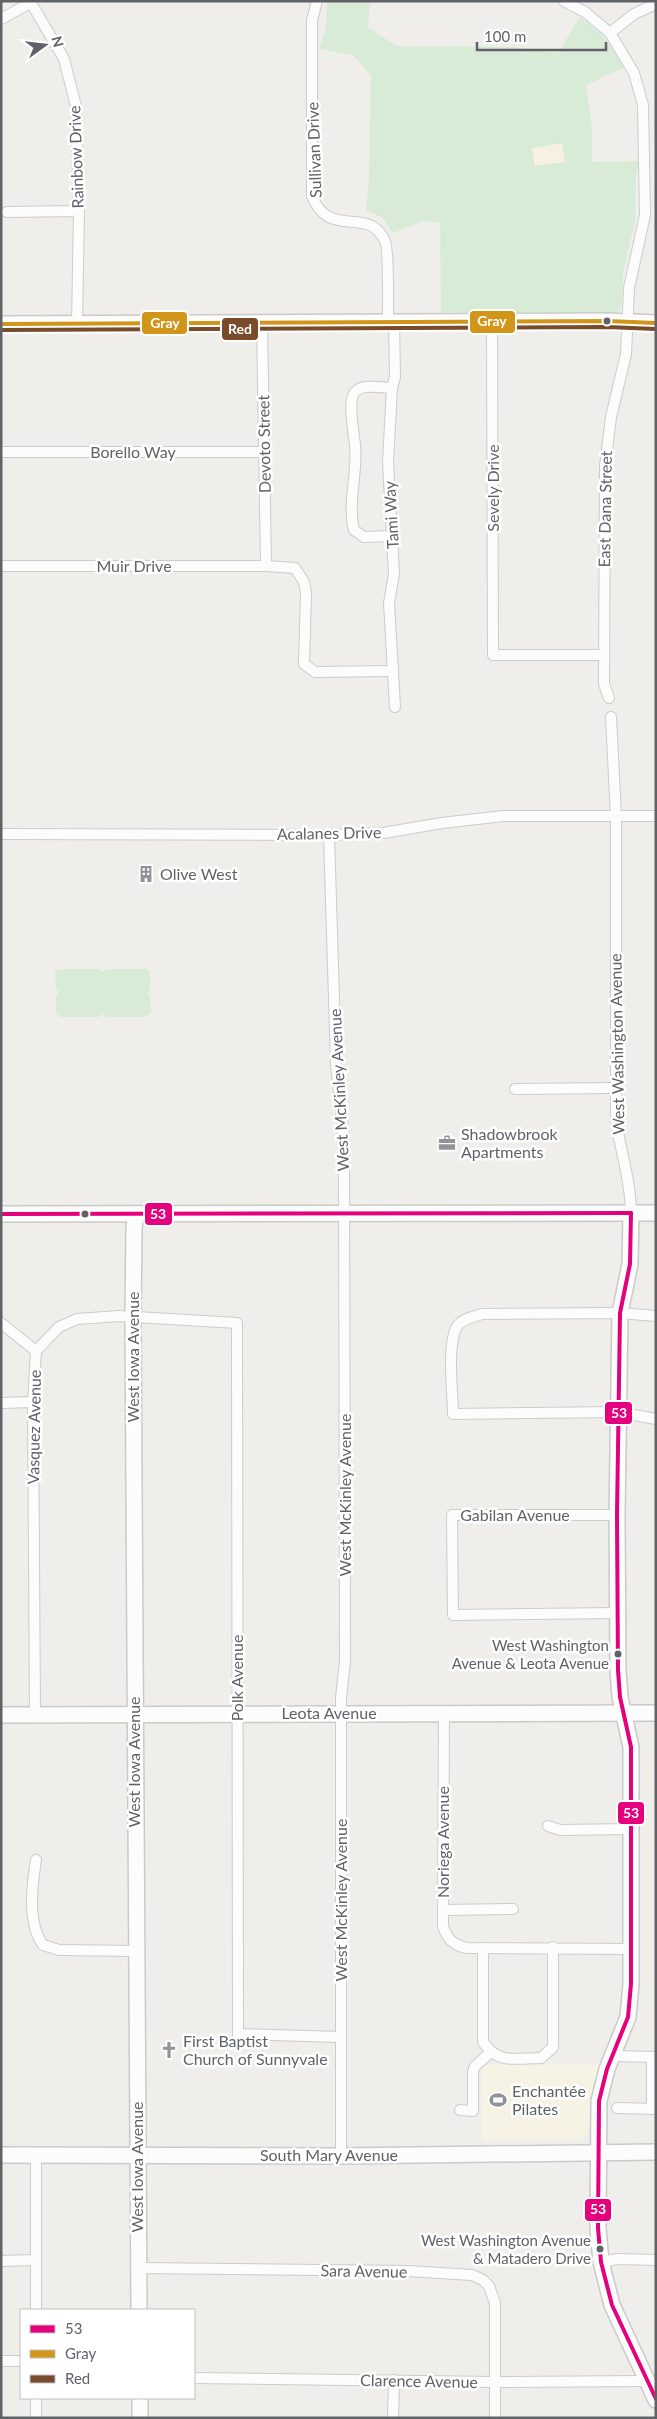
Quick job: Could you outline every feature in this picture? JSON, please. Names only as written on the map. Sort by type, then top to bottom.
[{"type":"street","name":"Sullivan Drive","points":[[317,1],[312,20],[312,196],[318,209],[328,219],[361,222],[376,228],[386,242],[391,322]]},
{"type":"street","name":"East Dana Street","points":[[564,1],[585,12],[610,33],[634,73],[643,105],[644,215],[629,288],[626,354],[610,417],[605,466],[604,684],[609,698]]},
{"type":"street","points":[[1,18],[30,2]]},
{"type":"street","name":"Rainbow Drive","points":[[30,2],[64,59],[71,82],[76,114],[78,324]]},
{"type":"street","points":[[610,33],[634,14],[656,4]]},
{"type":"street","points":[[7,212],[78,211]]},
{"type":"street","points":[[1,324],[628,321],[656,323]]},
{"type":"street","name":"Devoto Street","points":[[262,322],[266,566]]},
{"type":"street","name":"Tami Way","points":[[391,322],[395,377],[392,388],[388,462],[394,574],[389,603],[393,638],[395,707]]},
{"type":"street","name":"Sevely Drive","points":[[492,322],[493,655],[604,655]]},
{"type":"street","points":[[392,388],[362,387],[357,390],[353,396],[352,425],[355,446],[352,514],[354,530],[364,537],[392,536]]},
{"type":"street","name":"Borello Way","points":[[1,452],[264,452]]},
{"type":"street","name":"Muir Drive","points":[[1,566],[266,566],[296,568],[304,582],[306,602],[304,664],[315,672],[393,671]]},
{"type":"street","name":"West Washington Avenue","points":[[611,717],[616,816],[615,1088],[619,1145],[629,1181],[632,1213],[630,1264],[620,1313],[618,1412],[618,1670],[620,1697],[625,1712],[631,1747],[631,1984],[628,2017],[614,2056],[607,2069],[599,2101],[598,2228],[601,2262],[612,2306],[645,2381],[656,2400]]},
{"type":"street","name":"Acalanes Drive","points":[[1,834],[329,835],[383,833],[442,822],[503,816],[656,816]]},
{"type":"street","name":"West McKinley Avenue","points":[[329,835],[336,1064],[344,1139],[345,1661],[341,1713],[340,2156]]},
{"type":"street","points":[[515,1089],[615,1088]]},
{"type":"street","points":[[1,1214],[656,1213]]},
{"type":"street","name":"West Iowa Avenue","points":[[136,1214],[134,1228],[133,1318],[134,1714],[139,2309]]},
{"type":"street","points":[[656,1316],[620,1313],[495,1313],[466,1319],[458,1326],[452,1352],[453,1414],[618,1412],[656,1419]]},
{"type":"street","name":"Vasquez Avenue","points":[[35,1714],[33,1402],[36,1351],[59,1327],[77,1319],[119,1316],[236,1323]]},
{"type":"street","points":[[1,1323],[36,1351]]},
{"type":"street","name":"Polk Avenue","points":[[236,1323],[238,2034],[341,2037]]},
{"type":"street","points":[[1,1403],[33,1402]]},
{"type":"street","name":"Gabilan Avenue","points":[[618,1515],[452,1515],[453,1614],[618,1613]]},
{"type":"street","name":"Noriega Avenue","points":[[444,1713],[443,1926],[450,1941],[458,1946],[480,1948]]},
{"type":"street","name":"Leota Avenue","points":[[1,1715],[656,1713]]},
{"type":"street","points":[[548,1826],[560,1830],[632,1829]]},
{"type":"street","points":[[36,1860],[33,1879],[34,1929],[43,1945],[59,1950],[136,1951]]},
{"type":"street","points":[[443,1910],[513,1910]]},
{"type":"street","points":[[553,1947],[553,2047],[541,2058],[501,2059],[490,2053],[483,2042],[480,1948],[553,1947],[631,1949]]},
{"type":"street","points":[[460,2110],[473,2110],[473,2072],[475,2066],[490,2053]]},
{"type":"street","points":[[614,2056],[654,2057],[654,2109],[617,2108]]},
{"type":"street","name":"South Mary Avenue","points":[[1,2155],[340,2156],[548,2154],[598,2151],[656,2152]]},
{"type":"street","points":[[36,2155],[36,2309]]},
{"type":"street","points":[[601,2262],[617,2259],[656,2260]]},
{"type":"street","points":[[1,2261],[36,2260]]},
{"type":"street","name":"Sara Avenue","points":[[138,2268],[408,2272],[472,2275],[483,2280],[494,2294],[495,2418]]},
{"type":"street","points":[[1,2360],[20,2360]]},
{"type":"street","name":"Clarence Avenue","points":[[195,2378],[494,2382],[645,2381]]},
{"type":"street","points":[[393,2418],[394,2380]]},
{"type":"street","points":[[36,2399],[36,2418]]},
{"type":"street","points":[[140,2399],[140,2418]]},
{"type":"shaded area","points":[[486,2065],[601,2065],[593,2090],[590,2128],[584,2138],[577,2141],[482,2141],[482,2068]]},
{"type":"green space","points":[[327,1],[370,1],[368,27],[396,46],[513,47],[558,53],[580,17],[603,36],[625,67],[586,85],[592,128],[592,162],[639,161],[636,176],[635,221],[623,273],[622,303],[619,311],[613,314],[597,312],[524,312],[517,314],[441,312],[440,223],[423,221],[393,233],[383,218],[366,210],[369,180],[371,76],[353,55],[319,49],[326,28]]},
{"type":"green space","points":[[59,969],[99,969],[103,972],[107,969],[147,969],[150,972],[150,989],[147,993],[150,996],[151,1012],[145,1017],[107,1017],[103,1014],[99,1017],[60,1017],[56,1013],[56,997],[59,992],[56,989],[55,972]]},
{"type":"sand","points":[[562,143],[565,162],[535,166],[532,148]]},
{"type":"transit line","name":"Gray","points":[[1,324],[607,321],[656,323]]},
{"type":"transit line","name":"Red","points":[[1,330],[607,327],[656,329]]},
{"type":"transit line","name":"53","points":[[631,1213],[630,1264],[620,1313],[617,1515],[618,1670],[620,1697],[631,1747],[631,1984],[628,2017],[607,2069],[599,2101],[598,2228],[601,2262],[612,2305],[656,2399]]},
{"type":"transit line","name":"53","points":[[1,1214],[631,1213]]},
{"type":"place","name":"Olive West","points":[[146,874]]},
{"type":"place","name":"Shadowbrook Apartments","points":[[447,1143]]},
{"type":"place","name":"West Washington Avenue & Leota Avenue","points":[[618,1654]]},
{"type":"place","name":"First Baptist Church of Sunnyvale","points":[[169,2050]]},
{"type":"place","name":"Enchantée Pilates","points":[[498,2100]]},
{"type":"place","name":"West Washington Avenue & Matadero Drive","points":[[600,2249]]}]
